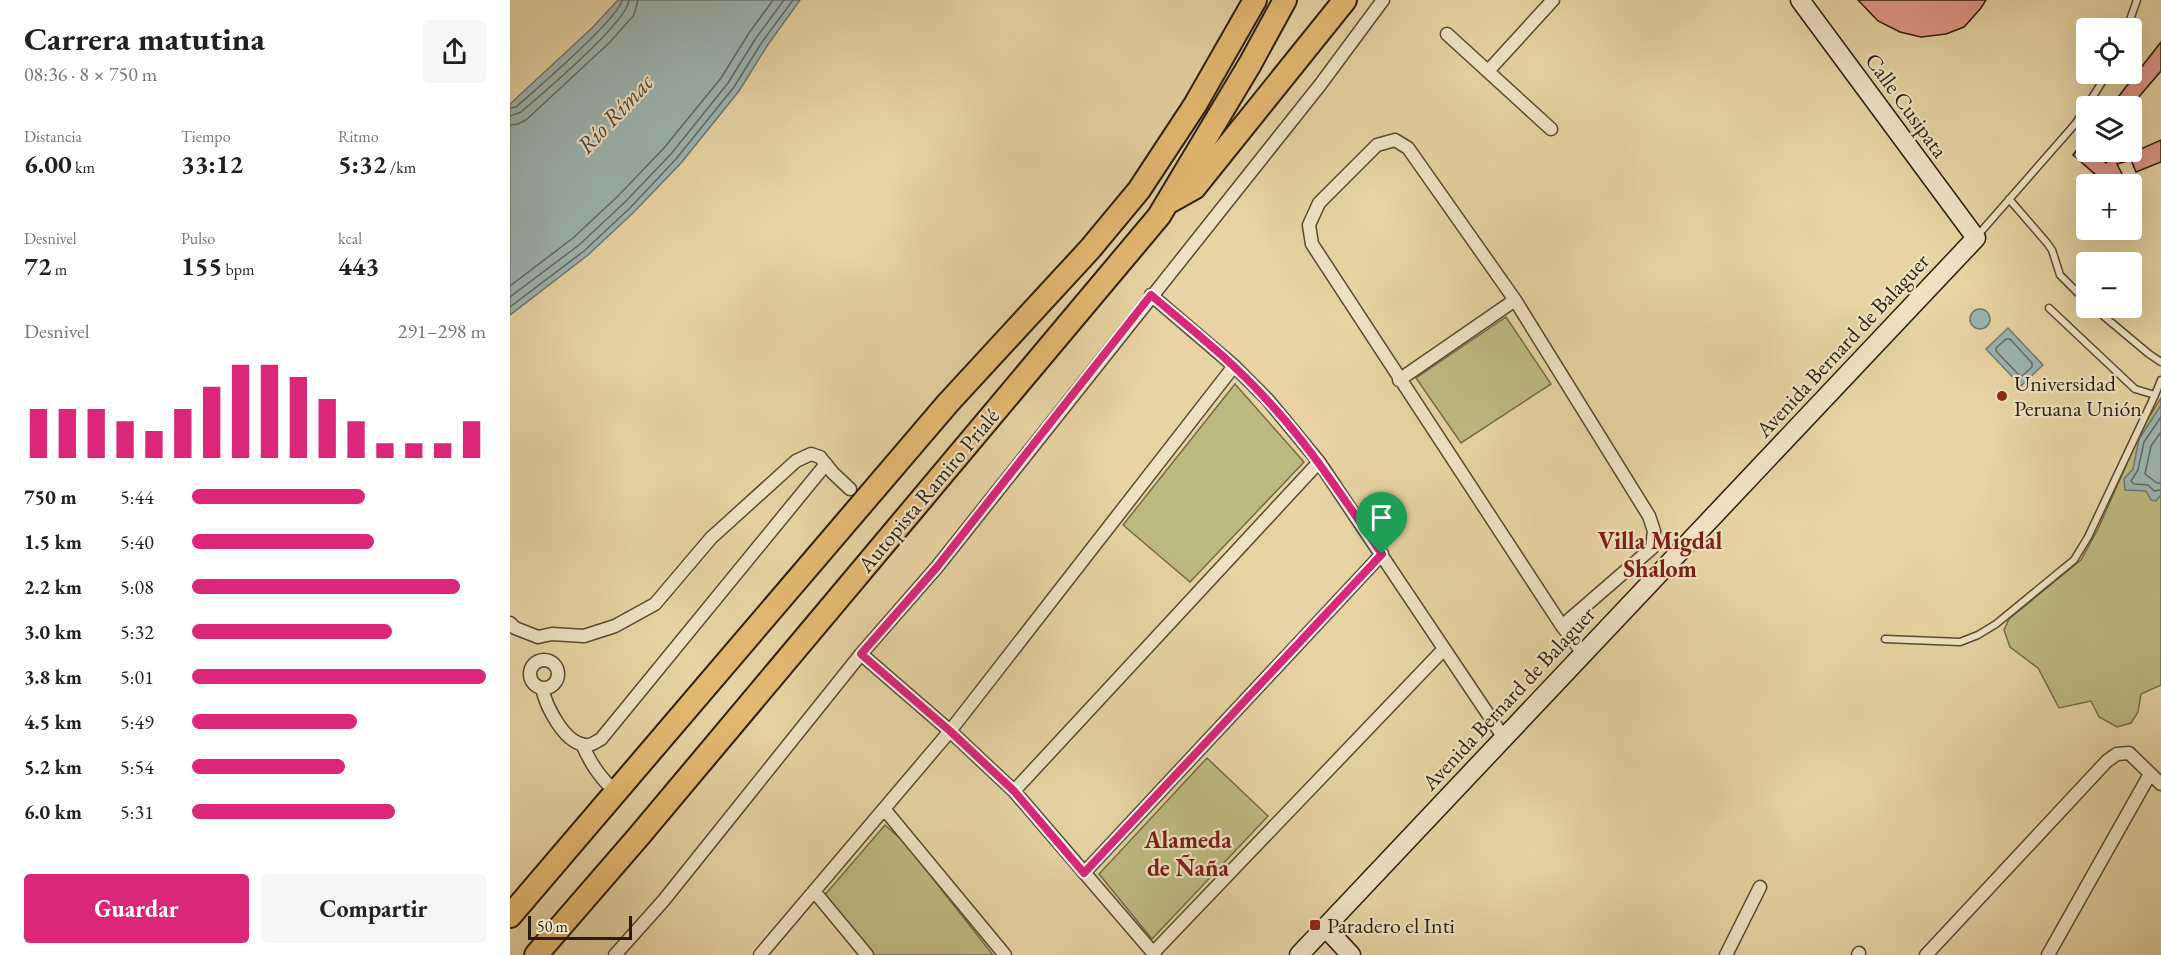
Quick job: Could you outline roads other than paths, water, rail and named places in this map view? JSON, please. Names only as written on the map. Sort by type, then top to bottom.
[{"type":"highway","name":"Autopista Ramiro Prialé","points":[[510,916],[948,403],[1089,249],[1139,190],[1196,105],[1255,0]]},
{"type":"highway","name":"Autopista Ramiro Prialé","points":[[536,955],[1159,216],[1250,64],[1285,0]]},
{"type":"highway","points":[[1167,202],[1194,188],[1345,0]]},
{"type":"street","points":[[615,955],[663,900],[861,654],[937,567],[1320,85],[1383,0]]},
{"type":"street","points":[[1489,70],[1553,0]]},
{"type":"street","name":"Calle Cusipata","points":[[1800,0],[1976,238]]},
{"type":"street","points":[[1448,34],[1551,129]]},
{"type":"street","points":[[1562,626],[1652,548],[1654,531],[1649,516],[1515,300],[1408,148],[1395,140],[1377,145],[1319,203],[1309,225],[1312,244],[1399,380],[1562,626],[1583,653]]},
{"type":"street","name":"Avenida Bernard de Balaguer","points":[[1299,955],[1976,238]]},
{"type":"street","points":[[1151,295],[1234,366],[1268,400],[1319,462],[1504,738]]},
{"type":"street","points":[[1399,380],[1515,300]]},
{"type":"street","points":[[760,955],[950,731],[1234,366]]},
{"type":"street","points":[[510,623],[515,628],[538,637],[552,634],[584,636],[615,626],[654,604],[711,538],[796,461],[811,454],[820,457],[850,489]]},
{"type":"street","points":[[1014,791],[1319,462]]},
{"type":"street","points":[[542,688],[545,704],[562,730],[577,743],[589,745],[601,739],[826,464]]},
{"type":"street","points":[[1084,873],[1382,554]]},
{"type":"street","points":[[861,654],[950,731],[1014,791],[1154,954],[1444,649]]},
{"type":"street","points":[[582,744],[594,769],[616,792]]},
{"type":"street","points":[[1926,955],[2107,761],[2117,754],[2129,753],[2161,784]]},
{"type":"street","points":[[2048,955],[2150,774]]},
{"type":"street","points":[[885,810],[1005,955]]},
{"type":"street","points":[[1726,955],[1760,887]]},
{"type":"street","points":[[814,891],[867,955]]},
{"type":"street","points":[[1325,927],[1352,955]]},
{"type":"lane","points":[[2131,18],[2137,0]]},
{"type":"lane","points":[[1976,238],[2076,123]]},
{"type":"lane","points":[[2009,199],[2047,243],[2052,250],[2060,275],[2076,291]]},
{"type":"lane","points":[[2049,308],[2135,389],[2155,395]]},
{"type":"lane","points":[[2106,318],[2161,362]]},
{"type":"lane","points":[[1885,639],[1960,642],[1978,635],[1996,624],[2074,560],[2088,537],[2161,380]]},
{"type":"water","name":"Río Rímac","points":[[618,0],[800,0],[739,91],[681,163],[588,255],[510,315],[510,104],[592,28]]},
{"type":"water","points":[[1980,309],[1987,312],[1990,319],[1987,326],[1980,329],[1973,326],[1970,319],[1973,312]]},
{"type":"water","points":[[2008,328],[2043,365],[2021,386],[1986,349]]},
{"type":"water","points":[[2161,405],[2161,495],[2156,501],[2151,500],[2146,491],[2125,490],[2124,479],[2133,469],[2139,439]]},
{"type":"place","name":"Universidad Peruana Unión","points":[[2002,396]]},
{"type":"place","name":"Paradero el Inti","points":[[1315,925]]},
{"type":"district","name":"Villa Migdal Shalom","points":[[1660,555]]},
{"type":"district","name":"Alameda de Ñaña","points":[[1188,854]]}]
